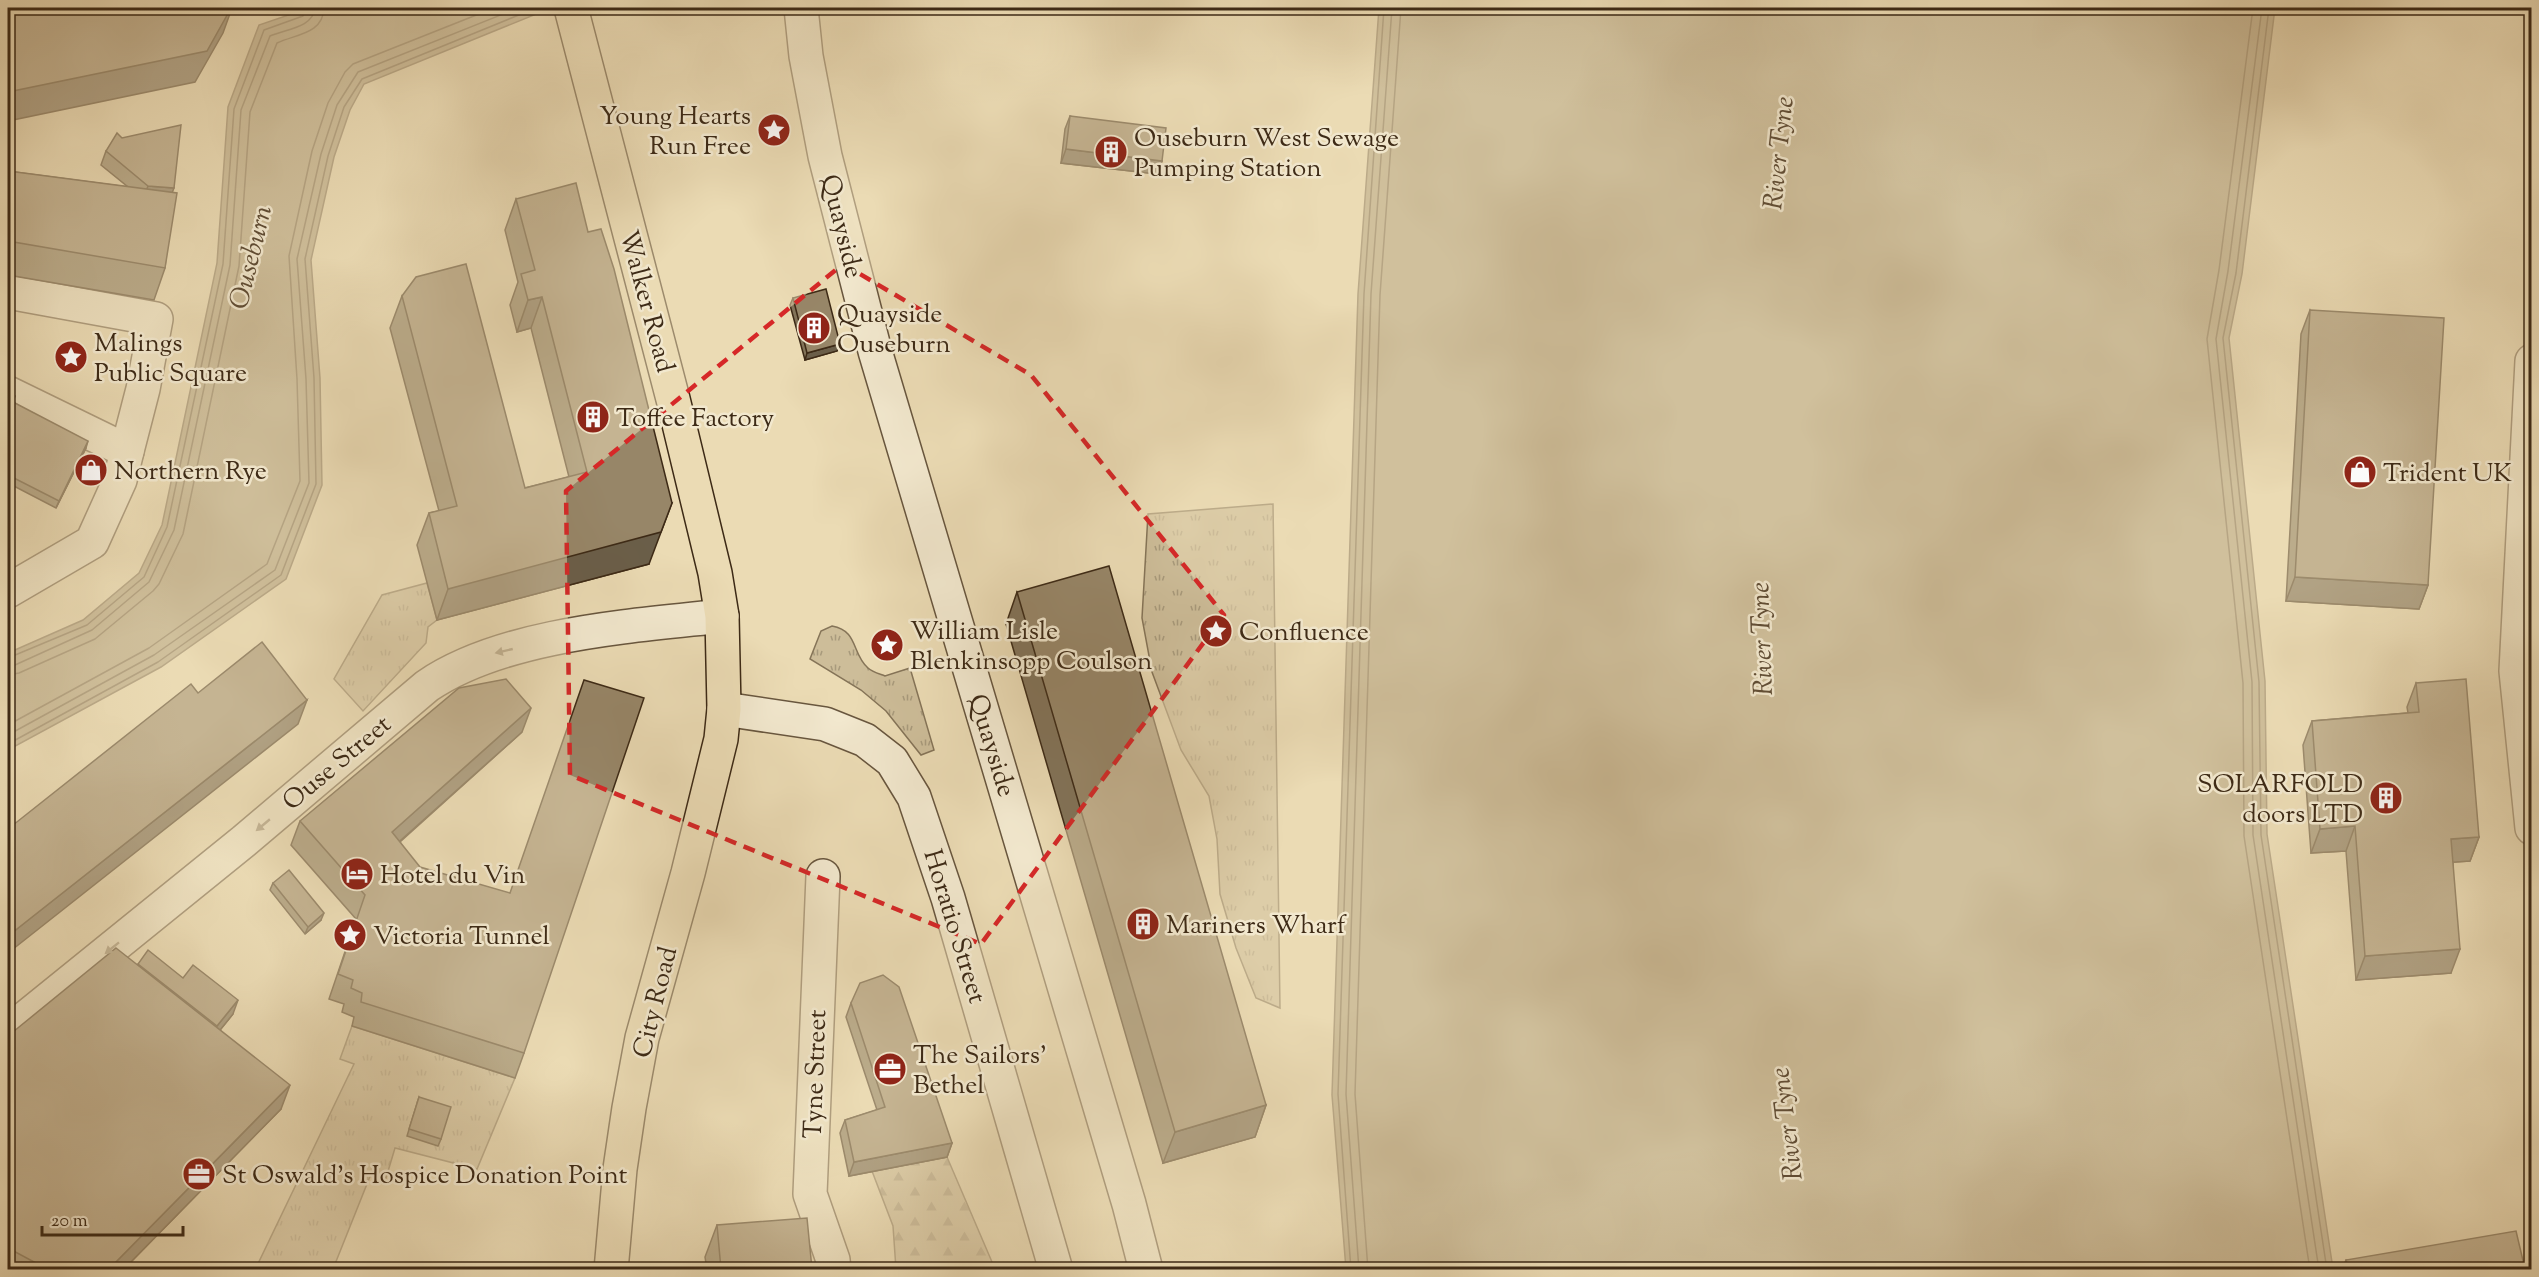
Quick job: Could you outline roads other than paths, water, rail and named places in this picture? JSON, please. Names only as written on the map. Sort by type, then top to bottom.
[{"type":"main road","name":"Walker Road","points":[[571,8],[710,550],[722,615],[723,724]]},
{"type":"main road","name":"City Road","points":[[612,1269],[620,1169],[642,1038],[688,873],[723,724]]},
{"type":"street","name":"Quayside","points":[[801,8],[806,56],[825,156],[875,351],[1129,1204],[1146,1269]]},
{"type":"street","points":[[8,292],[156,319],[143,389],[120,480],[92,542],[8,591]]},
{"type":"street","points":[[2532,361],[2516,671],[2532,828]]},
{"type":"street","points":[[8,393],[127,451]]},
{"type":"street","name":"Ouse Street","points":[[8,1032],[244,841],[427,686],[448,672],[496,653],[561,638],[722,615]]},
{"type":"street","name":"Horatio Street","points":[[723,724],[825,724],[866,740],[892,761],[914,797],[948,898],[1056,1269]]},
{"type":"street","name":"Tyne Street","points":[[823,876],[810,1194],[834,1269]]},
{"type":"water","name":"Ouseburn","points":[[309,8],[551,8],[364,84],[350,110],[334,157],[311,260],[320,378],[322,485],[286,579],[161,667],[8,750],[8,653],[83,620],[139,573],[162,525],[217,263],[228,107],[259,25]]},
{"type":"water","name":"River Tyne","points":[[1379,8],[2275,8],[2242,274],[2229,338],[2265,681],[2267,834],[2333,1269],[1346,1269],[1332,1095],[1358,294]]},
{"type":"place","name":"Young Hearts Run Free","points":[[774,130]]},
{"type":"place","name":"Ouseburn West Sewage Pumping Station","points":[[1111,152]]},
{"type":"place","name":"Quayside Ouseburn","points":[[814,328]]},
{"type":"place","name":"Malings Public Square","points":[[71,357]]},
{"type":"place","name":"Toffee Factory","points":[[593,417]]},
{"type":"place","name":"Northern Rye","points":[[91,470]]},
{"type":"place","name":"Trident UK","points":[[2360,472]]},
{"type":"place","name":"Confluence","points":[[1216,631]]},
{"type":"place","name":"William Lisle Blenkinsopp Coulson","points":[[887,645]]},
{"type":"place","name":"SOLARFOLD doors LTD","points":[[2386,798]]},
{"type":"place","name":"Hotel du Vin","points":[[357,874]]},
{"type":"place","name":"Mariners Wharf","points":[[1143,924]]},
{"type":"place","name":"Victoria Tunnel","points":[[350,935]]},
{"type":"place","name":"The Sailors' Bethel","points":[[890,1069]]},
{"type":"place","name":"St Oswald's Hospice Donation Point","points":[[199,1174]]}]
